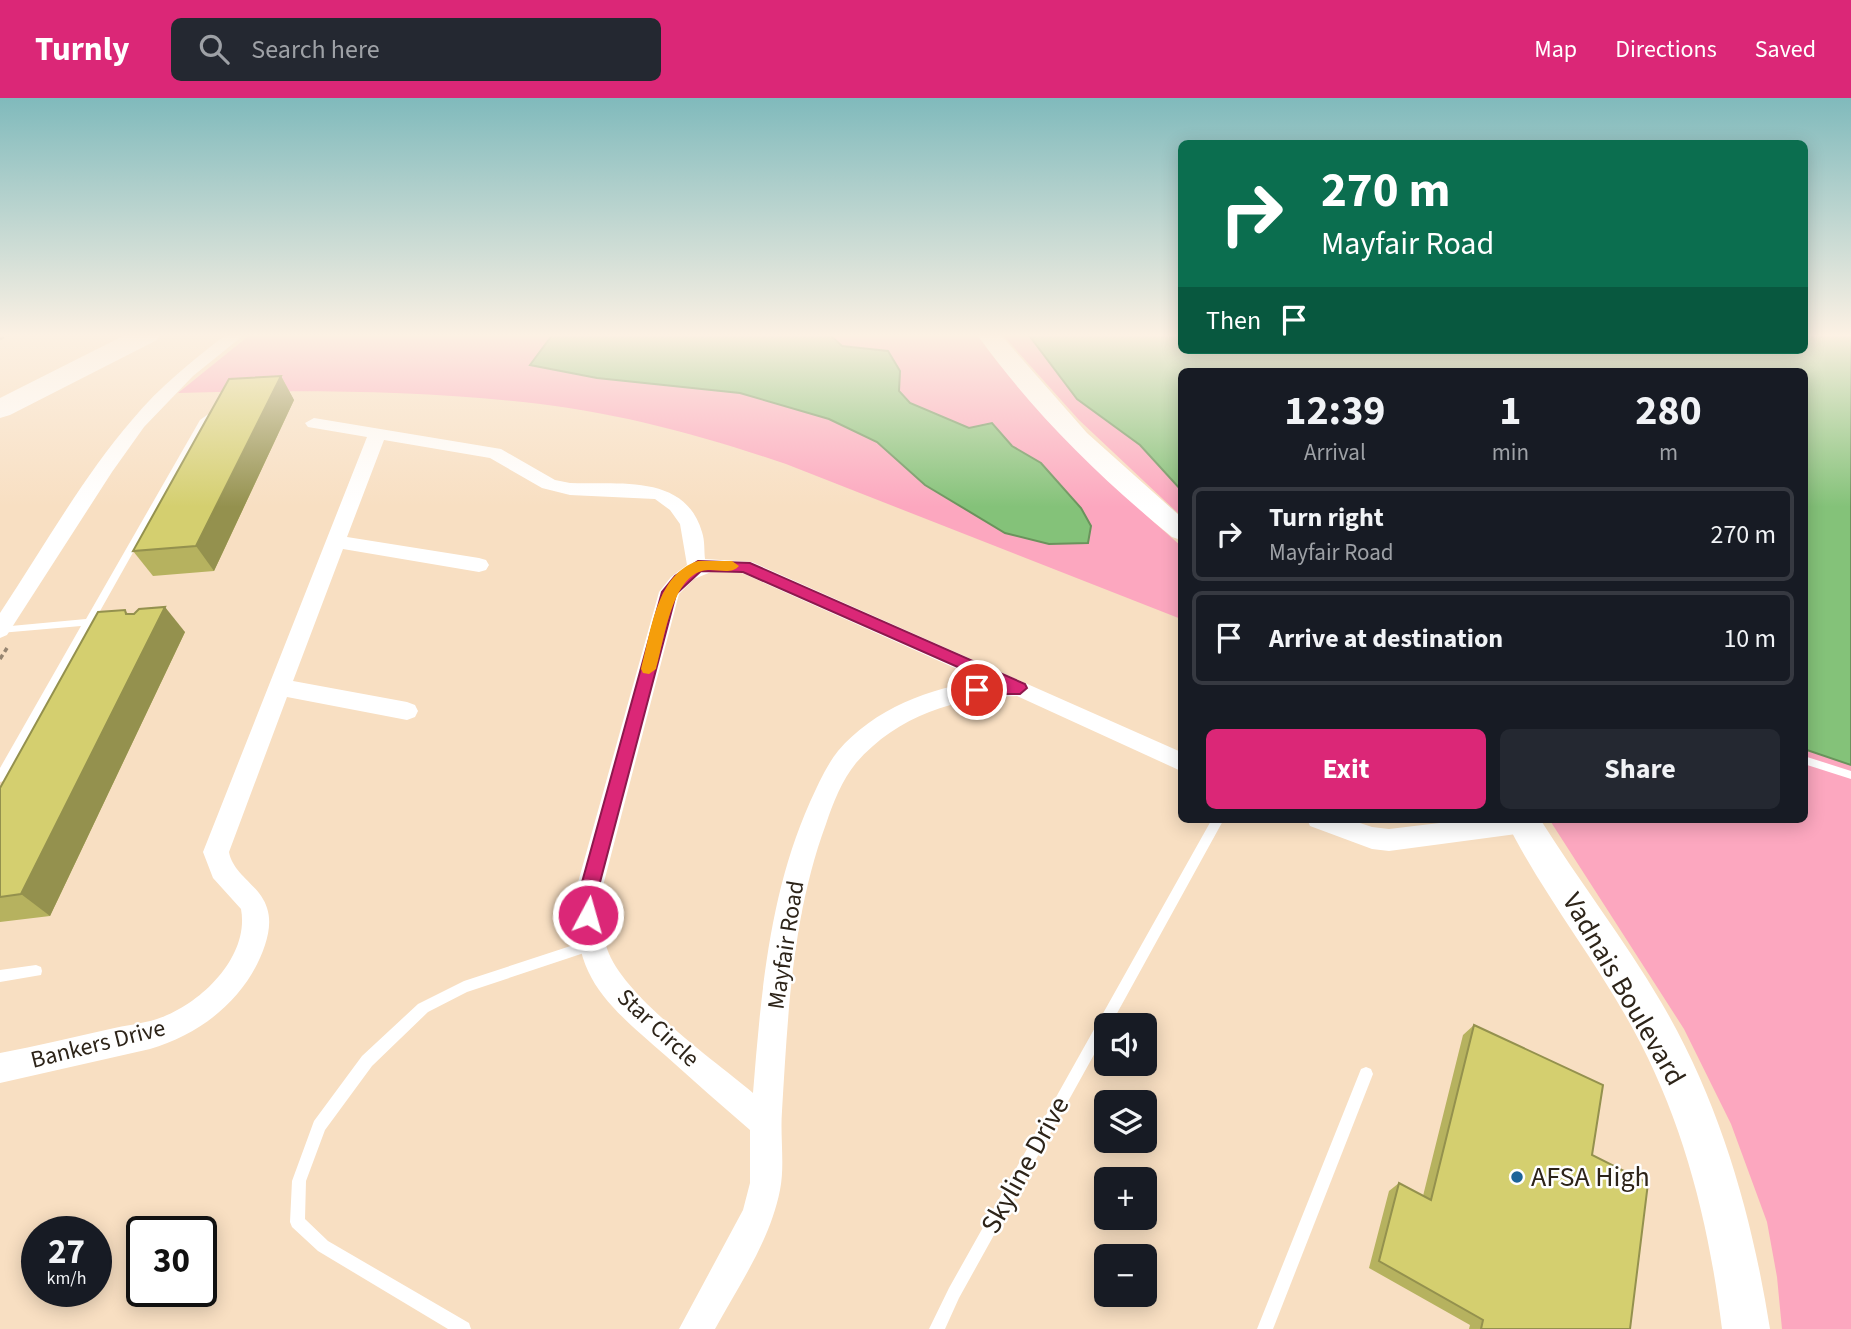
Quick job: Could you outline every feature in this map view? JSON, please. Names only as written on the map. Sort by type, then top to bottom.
[{"type":"highway","points":[[0,409],[35,391]]},
{"type":"street","points":[[0,630],[112,459],[138,423],[169,391]]},
{"type":"street","points":[[1037,391],[1112,468],[1178,528]]},
{"type":"street","points":[[314,423],[495,453],[549,484],[570,489],[659,494],[667,497],[692,527],[694,560],[698,566],[745,567],[1020,688]]},
{"type":"street","name":"Bankers Drive","points":[[0,1068],[162,1031],[190,1017],[215,998],[234,978],[257,932],[256,912],[250,896],[222,873],[216,863],[216,852],[377,435]]},
{"type":"street","points":[[336,542],[479,565]]},
{"type":"street","name":"Star Circle","points":[[698,566],[680,579],[670,592],[590,886],[588,915],[592,944],[602,971],[621,999],[765,1123]]},
{"type":"street","points":[[281,687],[407,711]]},
{"type":"street","name":"Mayfair Road","points":[[696,1329],[752,1229],[764,1191],[768,1155],[765,1123],[781,944],[790,893],[805,842],[824,798],[847,758],[889,721],[916,707],[977,690],[1020,688],[1178,761]]},
{"type":"street","points":[[1330,823],[1372,838],[1390,839],[1508,823]]},
{"type":"street","name":"Vadnais Boulevard","points":[[1524,823],[1647,1016],[1682,1085],[1708,1149],[1725,1205],[1740,1277],[1746,1329]]},
{"type":"lane","points":[[0,778],[204,420],[227,410]]},
{"type":"lane","points":[[0,630],[101,621]]},
{"type":"lane","points":[[1808,761],[1851,775]]},
{"type":"lane","name":"Skyline Drive","points":[[937,1329],[954,1293],[1216,823]]},
{"type":"lane","points":[[463,1329],[323,1246],[297,1222],[299,1181],[319,1126],[368,1061],[423,1008],[464,987],[592,944]]},
{"type":"lane","points":[[0,976],[36,971]]},
{"type":"lane","points":[[1265,1329],[1366,1074]]},
{"type":"shaded area","points":[[180,391],[278,391],[178,393]]},
{"type":"shaded area","points":[[326,391],[1026,391],[1146,515],[1178,543],[1178,618],[786,464],[722,443],[590,411],[480,398]]},
{"type":"shaded area","points":[[725,391],[899,391],[910,403],[969,428],[992,423],[1012,446],[1041,463],[1081,508],[1091,526],[1088,543],[1049,544],[1005,533],[925,485],[877,442],[829,419],[740,393]]},
{"type":"shaded area","points":[[1053,391],[1178,391],[1178,513],[1079,420]]},
{"type":"shaded area","points":[[1071,391],[1178,391],[1178,487],[1140,445],[1077,399]]},
{"type":"shaded area","points":[[1808,391],[1851,391],[1851,1329],[1782,1329],[1777,1277],[1767,1222],[1731,1124],[1684,1029],[1552,823],[1808,823]]},
{"type":"shaded area","points":[[1808,391],[1851,391],[1851,765],[1808,750]]},
{"type":"building","points":[[222,391],[273,391],[196,546],[133,551]]},
{"type":"building","points":[[165,607],[21,894],[0,897],[0,788],[98,612],[125,610],[126,614],[134,614],[139,609]]},
{"type":"building","name":"AFSA High","points":[[1474,1025],[1603,1085],[1592,1155],[1648,1183],[1630,1329],[1481,1329],[1483,1320],[1379,1261],[1399,1183],[1431,1200]]},
{"type":"slow traffic","points":[[649,669],[670,592],[680,579],[698,566],[732,566]]},
{"type":"place","name":"AFSA High","points":[[1517,1177]]},
{"type":"route","points":[[588,915],[590,886],[670,592],[680,579],[698,566],[745,567],[1020,688],[977,690]]}]
